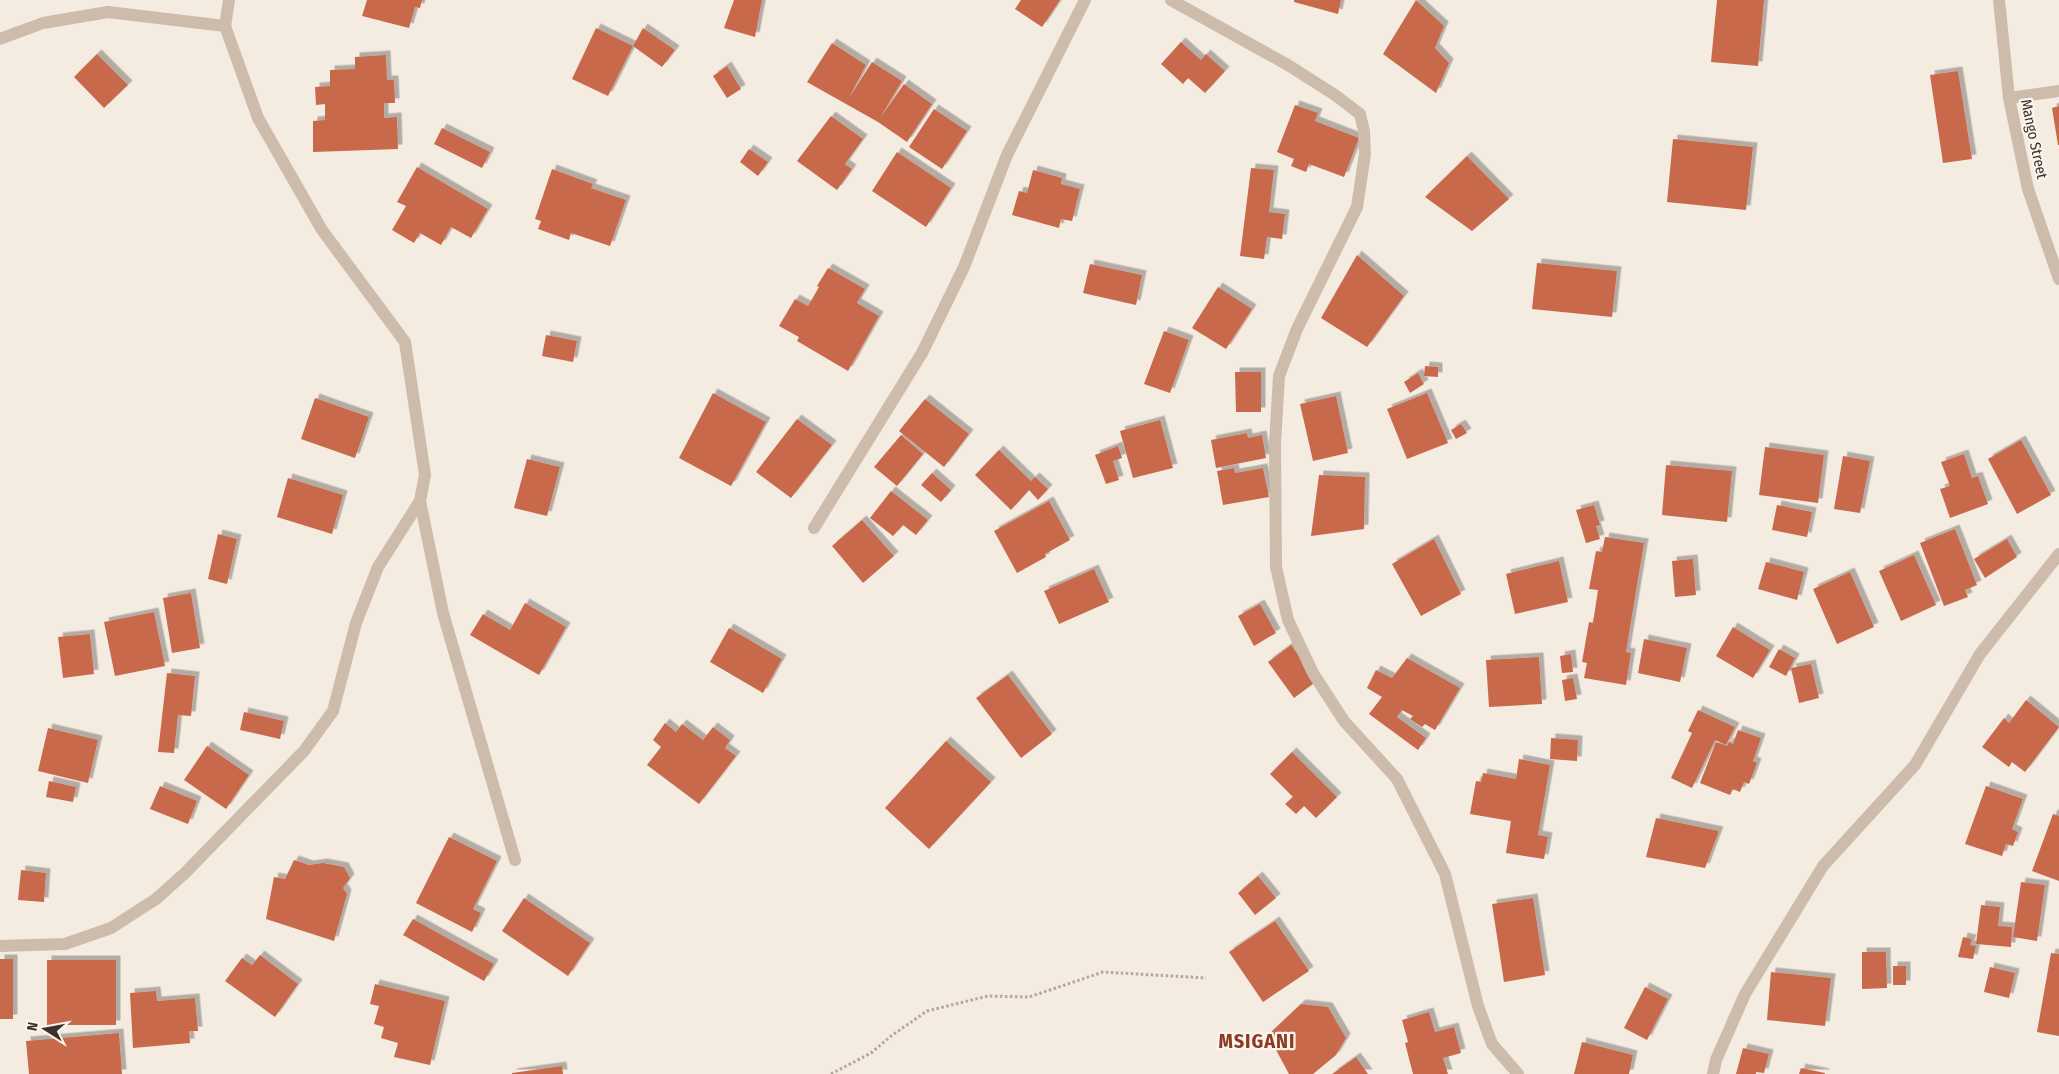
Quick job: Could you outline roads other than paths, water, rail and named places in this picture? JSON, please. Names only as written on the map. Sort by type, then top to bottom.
[{"type":"street","points":[[0,946],[65,944],[111,928],[156,899],[185,873],[304,751],[333,711],[345,673],[356,623],[378,567],[420,501],[425,475],[404,342],[322,230],[258,118],[225,26],[229,0]]},
{"type":"street","points":[[814,528],[922,353],[964,267],[1007,155],[1085,0]]},
{"type":"street","points":[[1171,0],[1288,65],[1335,95],[1360,114],[1364,131],[1365,154],[1357,207],[1297,328],[1279,376],[1275,443],[1276,567],[1288,620],[1313,673],[1344,721],[1397,779],[1445,874],[1478,1006],[1492,1044],[1518,1074]]},
{"type":"street","name":"Mango Street","points":[[1999,0],[2009,98],[2028,189],[2059,279]]},
{"type":"street","points":[[0,39],[43,23],[108,12],[225,26]]},
{"type":"street","points":[[2009,98],[2059,91]]},
{"type":"street","points":[[420,501],[443,613],[515,860]]},
{"type":"street","points":[[1714,1074],[1716,1060],[1745,994],[1823,866],[1914,765],[1980,654],[2059,554]]},
{"type":"district","name":"MSIGANI","points":[[1257,1041]]}]
